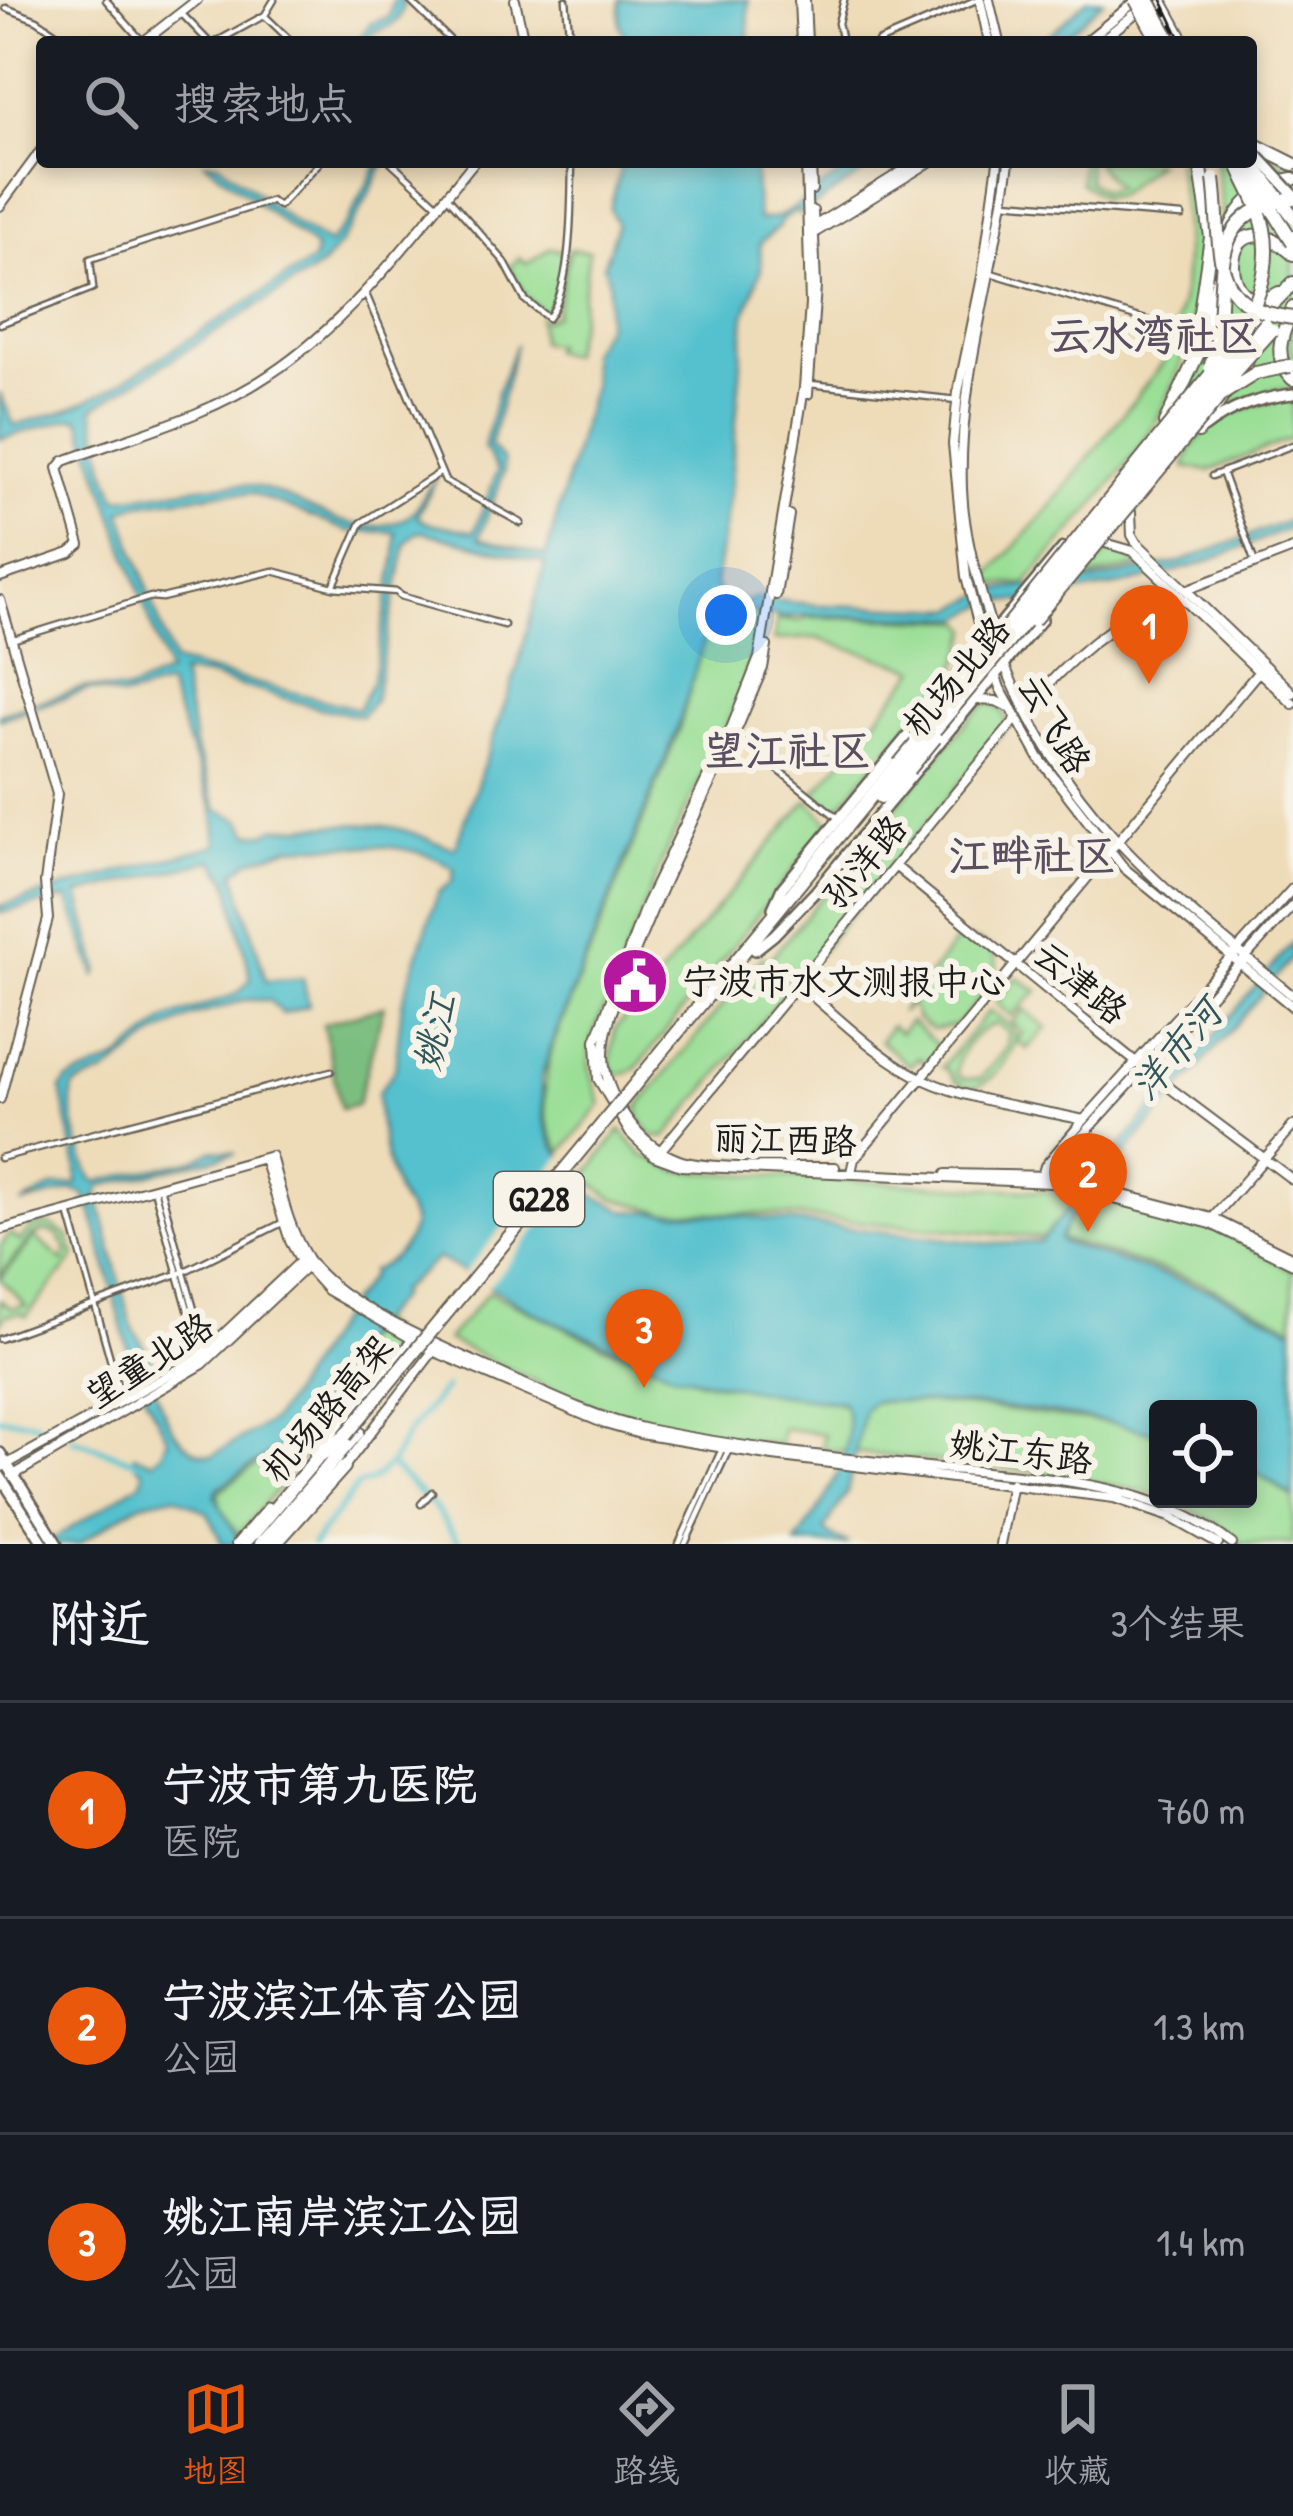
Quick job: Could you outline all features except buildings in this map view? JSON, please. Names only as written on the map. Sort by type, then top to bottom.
[{"type":"highway","points":[[1146,2],[1167,36]]},
{"type":"highway","points":[[1146,2],[1167,36]]},
{"type":"highway","points":[[1257,157],[1293,162]]},
{"type":"highway","points":[[1257,167],[1293,216]]},
{"type":"highway","name":"G228","points":[[1175,400],[1192,355],[1209,261],[1211,236],[1201,168]]},
{"type":"highway","points":[[1211,168],[1219,259],[1228,284],[1261,312],[1293,318]]},
{"type":"highway","points":[[904,767],[990,643],[1241,334],[1264,280],[1264,229],[1251,168]]},
{"type":"highway","points":[[1255,168],[1293,242]]},
{"type":"highway","points":[[1256,168],[1293,228]]},
{"type":"highway","name":"G228","points":[[1165,423],[1202,345],[1225,245],[1238,212],[1261,189],[1293,179]]},
{"type":"highway","points":[[1191,398],[1217,349],[1222,255],[1232,233],[1261,206],[1293,196]]},
{"type":"highway","points":[[1293,253],[1263,235],[1241,243],[1230,260],[1244,293],[1256,298],[1271,298],[1293,284]]},
{"type":"highway","points":[[1165,423],[1204,369],[1244,336],[1293,284]]},
{"type":"highway","name":"机场北路","points":[[904,767],[1247,361],[1293,284]]},
{"type":"highway","points":[[904,767],[1208,408],[1242,379],[1290,368],[1280,339],[1293,308]]},
{"type":"highway","name":"机场北路","points":[[904,767],[1269,327],[1293,308]]},
{"type":"highway","points":[[1197,433],[1247,361]]},
{"type":"highway","name":"G228","points":[[635,1089],[904,767]]},
{"type":"highway","name":"G228","points":[[635,1089],[758,934],[904,767]]},
{"type":"highway","name":"机场路高架","points":[[254,1541],[351,1434],[635,1089]]},
{"type":"highway","points":[[254,1541],[344,1467]]},
{"type":"highway","points":[[254,1541],[286,1489]]},
{"type":"main road","points":[[151,36],[197,0]]},
{"type":"main road","points":[[515,0],[523,36]]},
{"type":"main road","points":[[802,0],[804,36]]},
{"type":"main road","points":[[982,0],[988,36]]},
{"type":"main road","points":[[982,0],[997,36]]},
{"type":"main road","points":[[1094,36],[1146,2]]},
{"type":"main road","points":[[1106,36],[1146,2]]},
{"type":"main road","points":[[0,206],[36,156]]},
{"type":"main road","points":[[1257,163],[1293,196]]},
{"type":"main road","points":[[0,578],[80,545],[58,468],[64,461],[172,425],[270,375],[365,292],[469,168]]},
{"type":"main road","points":[[808,168],[812,230]]},
{"type":"main road","points":[[812,230],[908,168]]},
{"type":"main road","points":[[812,230],[920,168]]},
{"type":"main road","name":"云飞路","points":[[997,168],[953,444],[956,503],[983,643],[1018,713],[1112,849],[1279,990],[1293,1007]]},
{"type":"main road","name":"云飞路","points":[[1008,168],[969,372],[962,492],[980,588],[1018,713]]},
{"type":"main road","points":[[1250,168],[1251,184],[1293,253]]},
{"type":"main road","name":"丽江西路","points":[[812,230],[807,383],[763,668],[652,907],[608,1024],[604,1068],[608,1083],[634,1126],[661,1150],[696,1163],[1047,1179],[1211,1221],[1293,1261]]},
{"type":"main road","name":"G228","points":[[1197,433],[1222,414],[1251,402],[1293,394]]},
{"type":"main road","name":"机场北路","points":[[758,934],[782,888],[1165,423]]},
{"type":"main road","name":"机场北路","points":[[755,950],[816,891],[1197,433]]},
{"type":"main road","points":[[1131,512],[1132,535],[1149,560],[1293,704]]},
{"type":"main road","points":[[1105,543],[1149,560]]},
{"type":"main road","name":"孙洋路","points":[[661,1150],[1018,713],[1069,660],[1133,612],[1293,549]]},
{"type":"main road","points":[[0,600],[56,794],[48,919],[0,1099]]},
{"type":"main road","points":[[985,606],[995,612],[1013,607]]},
{"type":"main road","points":[[1261,668],[1293,693]]},
{"type":"main road","points":[[854,1170],[1261,668]]},
{"type":"main road","points":[[974,700],[996,701],[1018,713]]},
{"type":"main road","name":"丽江西路","points":[[732,733],[646,904],[596,1040],[598,1079],[629,1133],[665,1162],[707,1169],[854,1170]]},
{"type":"main road","name":"云津路","points":[[896,865],[1141,1063],[1293,1178]]},
{"type":"main road","points":[[1047,1179],[1293,888]]},
{"type":"main road","points":[[1047,1179],[1045,1166],[1084,1120],[1244,961],[1293,905]]},
{"type":"main road","points":[[798,984],[895,1063],[924,1079],[1084,1120]]},
{"type":"main road","name":"云飞路","points":[[1279,990],[1293,997]]},
{"type":"main road","points":[[1211,1221],[1293,1126]]},
{"type":"main road","points":[[0,1230],[268,1158]]},
{"type":"main road","points":[[268,1158],[282,1223],[306,1261],[341,1296],[436,1348],[617,1428],[726,1449],[844,1462]]},
{"type":"main road","points":[[268,1158],[306,1261]]},
{"type":"main road","name":"望童北路","points":[[3,1475],[85,1434],[205,1357],[306,1261]]},
{"type":"main road","points":[[286,1489],[415,1336]]},
{"type":"main road","points":[[344,1467],[436,1348]]},
{"type":"main road","points":[[436,1348],[625,1423],[844,1462]]},
{"type":"main road","name":"望童北路","points":[[3,1475],[52,1441],[205,1357]]},
{"type":"main road","points":[[0,1453],[3,1475],[48,1541]]},
{"type":"main road","name":"姚江东路","points":[[844,1462],[1101,1487],[1164,1504],[1232,1544]]},
{"type":"main road","points":[[1000,1544],[1012,1481]]},
{"type":"main road","name":"姚江东路","points":[[1012,1481],[1136,1504],[1218,1544]]},
{"type":"street","points":[[106,0],[138,36]]},
{"type":"street","points":[[224,36],[265,15],[274,0]]},
{"type":"street","points":[[409,0],[446,36]]},
{"type":"street","points":[[566,0],[569,36]]},
{"type":"street","points":[[841,36],[838,23],[844,0]]},
{"type":"street","points":[[893,36],[982,0]]},
{"type":"street","points":[[6,8],[60,36]]},
{"type":"street","points":[[181,13],[206,36]]},
{"type":"street","points":[[265,15],[286,36]]},
{"type":"street","points":[[0,324],[93,288],[90,259],[271,202],[279,206],[314,168]]},
{"type":"street","points":[[398,168],[438,205]]},
{"type":"street","points":[[446,195],[503,261],[525,300],[548,318],[566,271],[572,168]]},
{"type":"street","points":[[1004,202],[1182,216]]},
{"type":"street","points":[[990,273],[1169,327]]},
{"type":"street","points":[[365,292],[447,482],[520,523]]},
{"type":"street","points":[[807,383],[957,400]]},
{"type":"street","points":[[1212,476],[1293,446]]},
{"type":"street","points":[[333,587],[361,523],[441,472]]},
{"type":"street","points":[[1222,472],[1256,563]]},
{"type":"street","points":[[11,640],[151,597],[266,572],[333,587],[398,592],[504,625]]},
{"type":"street","points":[[732,733],[839,819]]},
{"type":"street","points":[[0,1158],[331,1071]]},
{"type":"street","points":[[157,1188],[205,1357]]},
{"type":"street","points":[[69,1212],[122,1401]]},
{"type":"street","points":[[0,1339],[180,1274],[282,1223]]},
{"type":"street","points":[[682,1544],[726,1449]]},
{"type":"street","points":[[421,1504],[432,1492]]},
{"type":"green space","points":[[1257,151],[1293,165],[1293,389],[1272,390],[1224,408],[1189,380],[1224,224],[1217,168],[1257,168]]},
{"type":"green space","points":[[1081,168],[1088,168],[1088,181],[1102,191],[1116,187],[1100,168],[1150,168],[1117,195],[1102,198],[1081,183]]},
{"type":"green space","points":[[1177,168],[1195,168],[1201,235],[1195,310],[1174,383],[1158,417],[1098,500],[1026,584],[989,584],[988,576],[1048,510],[1163,363],[1183,289],[1183,213]]},
{"type":"green space","points":[[550,248],[565,251],[562,276],[547,315],[526,297],[510,267],[519,258],[527,264]]},
{"type":"green space","points":[[570,249],[589,251],[579,323],[569,355],[540,342],[539,317],[545,320],[555,315]]},
{"type":"green space","points":[[1293,397],[1293,438],[1209,471],[1185,467],[1190,450],[1212,426],[1242,410]]},
{"type":"green space","points":[[1110,549],[1124,551],[1141,566],[1085,579]]},
{"type":"green space","points":[[734,608],[750,610],[760,619],[741,694],[665,854],[591,1040],[589,1066],[601,1105],[562,1152],[546,1113],[553,1045],[679,730],[710,617]]},
{"type":"green space","points":[[777,620],[964,621],[970,630],[957,668],[836,810],[814,794],[917,669],[816,638],[774,640]]},
{"type":"green space","points":[[987,703],[1003,712],[1004,730],[666,1137],[654,1137],[639,1118],[639,1106],[762,957],[770,959]]},
{"type":"green space","points":[[808,800],[829,822],[824,831],[636,1069],[616,1076],[610,1063],[615,1029]]},
{"type":"green space","points":[[959,937],[982,943],[994,954],[994,976],[956,1025],[932,1030],[917,1019],[912,1004],[900,1013]]},
{"type":"green space","points":[[1017,977],[1038,991],[1011,1016],[996,1003]]},
{"type":"green space","points":[[384,1006],[357,1105],[341,1109],[323,1024]]},
{"type":"green space","points":[[1024,1009],[1047,1028],[1027,1049],[1016,1041],[987,1081],[969,1087],[956,1082],[942,1067],[989,1011],[1011,1026],[1017,1040],[1022,1034],[1012,1022]],"holes":[[[996,1024],[1008,1032],[1007,1048],[980,1079],[962,1079],[957,1066],[975,1036]]]},
{"type":"green space","points":[[910,1021],[939,1047],[926,1063],[918,1057],[910,1066],[880,1041],[891,1026],[900,1033]]},
{"type":"green space","points":[[621,1130],[642,1155],[677,1171],[1059,1192],[1213,1227],[1293,1271],[1293,1326],[1202,1283],[1065,1240],[768,1214],[664,1212],[613,1198],[584,1178]]},
{"type":"green space","points":[[48,1224],[68,1236],[75,1257],[26,1317],[6,1315],[0,1325],[0,1300],[11,1308],[26,1306],[0,1279],[35,1237],[63,1261],[67,1251],[58,1235],[47,1231],[33,1235],[0,1276],[0,1246],[10,1234],[19,1241],[31,1228]]},
{"type":"green space","points":[[488,1292],[604,1346],[700,1381],[840,1403],[917,1401],[1118,1424],[1149,1432],[1149,1493],[1054,1474],[822,1449],[824,1434],[782,1428],[780,1445],[644,1423],[557,1391],[447,1340]]},
{"type":"green space","points":[[377,1323],[392,1336],[392,1356],[238,1535],[221,1509],[218,1492],[296,1436],[346,1358]]},
{"type":"green space","points":[[1257,1473],[1293,1498],[1293,1544],[1243,1544],[1187,1508],[1257,1508]]},
{"type":"water","points":[[393,0],[404,0],[395,22],[362,36],[370,24],[389,17]]},
{"type":"water","points":[[620,0],[748,0],[749,36],[624,36]]},
{"type":"water","points":[[1087,0],[1104,0],[1065,36],[1048,36]]},
{"type":"water","name":"姚江","points":[[213,168],[226,168],[297,225],[329,244],[348,221],[376,168],[381,168],[350,229],[323,265],[93,408],[105,467],[117,498],[244,485],[346,522],[383,525],[408,517],[437,478],[417,516],[425,522],[474,532],[498,470],[484,448],[516,344],[490,446],[503,460],[504,472],[479,538],[546,556],[593,385],[589,353],[606,325],[609,283],[604,265],[617,224],[610,209],[620,168],[754,168],[758,219],[787,212],[845,172],[870,168],[800,215],[795,212],[780,221],[760,243],[761,270],[745,315],[730,493],[715,583],[719,593],[749,603],[754,598],[954,609],[992,590],[1093,581],[1181,562],[1293,519],[1293,527],[1198,565],[1123,585],[1028,601],[994,601],[961,618],[782,618],[735,607],[713,612],[677,729],[541,1080],[544,1119],[553,1144],[590,1194],[627,1211],[731,1215],[992,1244],[1040,1242],[1293,942],[1293,957],[1068,1221],[1059,1239],[1213,1291],[1293,1329],[1293,1497],[1257,1472],[1257,1400],[1149,1400],[1149,1432],[1017,1409],[873,1401],[864,1410],[847,1493],[825,1529],[849,1544],[796,1544],[827,1495],[843,1458],[847,1420],[843,1402],[675,1374],[536,1313],[438,1258],[399,1291],[399,1297],[351,1350],[291,1439],[218,1488],[215,1496],[241,1544],[222,1544],[208,1513],[175,1496],[141,1503],[78,1544],[44,1544],[141,1482],[144,1472],[134,1455],[152,1461],[168,1439],[136,1378],[84,1194],[73,1190],[21,1204],[53,1187],[77,1184],[61,1089],[67,1081],[117,1060],[167,1019],[237,994],[251,979],[228,880],[213,860],[79,894],[99,970],[96,976],[68,898],[0,913],[0,906],[217,845],[214,812],[167,685],[122,698],[90,689],[0,719],[0,714],[85,687],[126,692],[168,673],[81,422],[68,419],[0,439],[0,393],[14,425],[65,411],[109,390],[314,260],[315,248]],"holes":[[[252,493],[348,531],[396,532],[396,555],[372,683],[358,709],[173,662],[121,511],[138,504]],[[416,533],[545,563],[517,669],[455,848],[377,825],[275,828],[250,834],[241,820],[217,809],[196,750],[181,674],[206,676],[361,716],[374,701],[406,543]],[[376,846],[420,852],[454,870],[452,882],[435,902],[402,1003],[395,1070],[378,1093],[390,1171],[412,1228],[395,1255],[371,1271],[271,1421],[213,1455],[202,1453],[176,1434],[165,1415],[151,1360],[130,1321],[97,1193],[102,1186],[236,1153],[213,1150],[194,1160],[95,1182],[77,1135],[74,1086],[105,1074],[159,1033],[193,1016],[245,1000],[269,1000],[283,1014],[309,1006],[303,978],[266,981],[235,872],[249,861],[290,847]]]},
{"type":"pier","points":[[566,1151],[583,1174],[485,1291],[461,1277]]},
{"type":"waterway","points":[[313,1544],[357,1486],[390,1465],[408,1432],[445,1388]]},
{"type":"waterway","points":[[0,1418],[30,1421],[61,1435]]},
{"type":"waterway","points":[[73,1439],[140,1463]]},
{"type":"waterway","points":[[390,1465],[435,1508],[460,1544]]},
{"type":"railway","points":[[1159,0],[1176,36]]},
{"type":"railway","points":[[1249,168],[1293,237]]},
{"type":"place","name":"宁波市第九医院","points":[[1149,684]]},
{"type":"place","name":"宁波市水文测报中心","points":[[635,981]]},
{"type":"place","name":"宁波滨江体育公园","points":[[1088,1232]]},
{"type":"place","name":"姚江南岸滨江公园","points":[[644,1388]]},
{"type":"district","name":"云水湾社区","points":[[1154,335]]},
{"type":"district","name":"望江社区","points":[[787,750]]},
{"type":"district","name":"江畔社区","points":[[1032,855]]},
{"type":"water label","name":"洋市河","points":[[1176,1049]]}]
